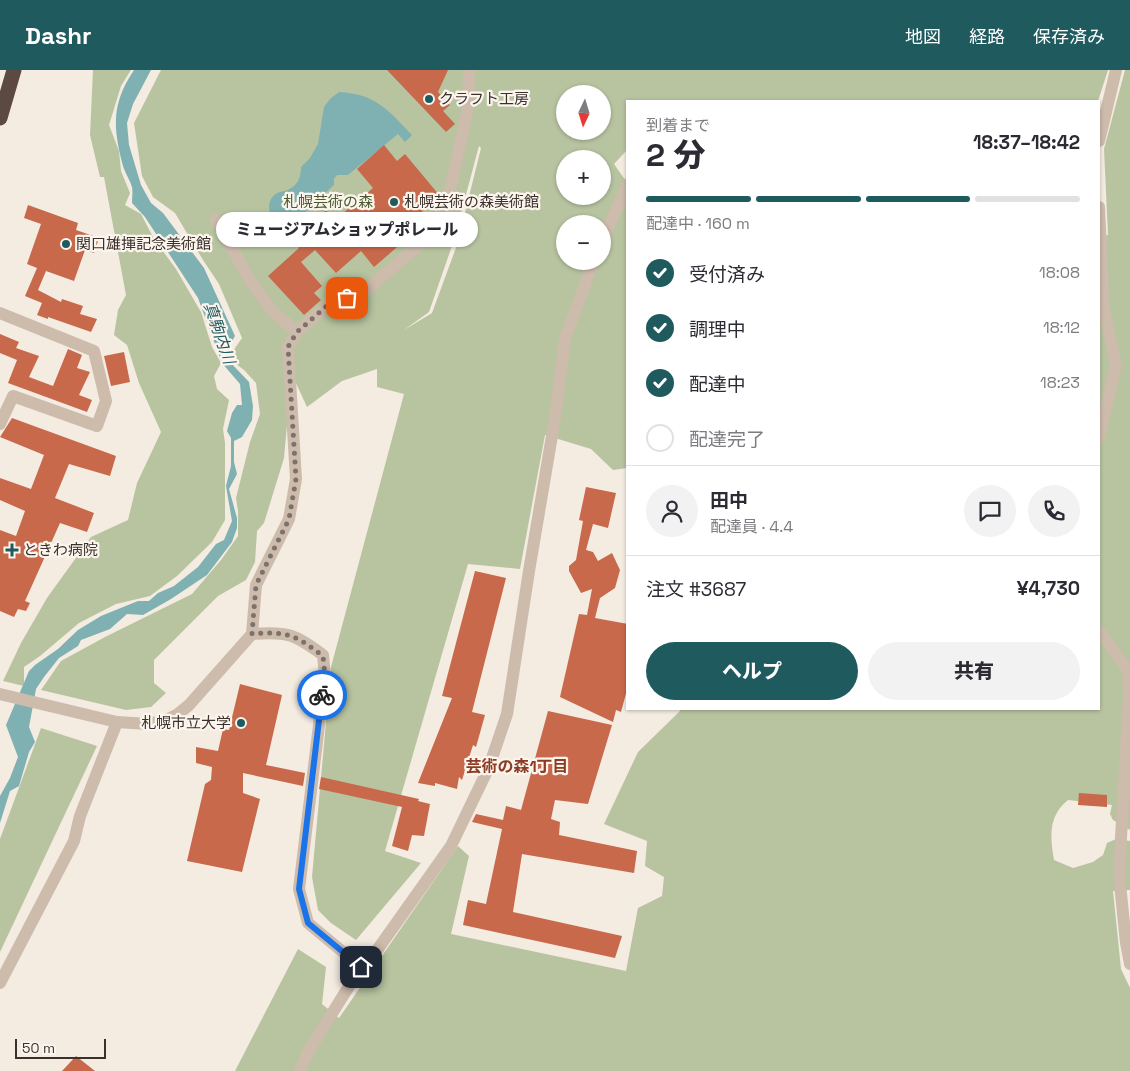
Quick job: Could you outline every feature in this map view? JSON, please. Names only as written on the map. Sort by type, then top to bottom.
[{"type":"highway","points":[[0,118],[14,70]]},
{"type":"street","points":[[0,694],[117,722],[148,724],[164,721],[178,714],[189,705],[252,634],[256,585],[289,519],[296,479],[288,347],[297,332],[329,304],[365,291],[437,230],[444,218],[468,108],[469,70]]},
{"type":"street","points":[[1100,137],[1116,70]]},
{"type":"street","points":[[611,221],[626,188]]},
{"type":"street","points":[[216,220],[250,280],[272,312],[297,332]]},
{"type":"street","points":[[1100,243],[1104,310],[1116,365],[1100,433]]},
{"type":"street","points":[[300,1071],[308,1052],[361,967],[376,953],[451,846],[489,767],[507,714],[554,424],[565,338],[591,270]]},
{"type":"street","points":[[0,313],[94,351],[106,401],[97,426],[13,396],[0,424]]},
{"type":"street","points":[[252,634],[279,632],[302,640],[323,656],[325,676],[299,889],[308,923],[361,967]]},
{"type":"street","points":[[1100,633],[1128,670],[1129,694],[1119,874],[1130,964]]},
{"type":"street","points":[[0,983],[74,841],[80,816],[117,722]]},
{"type":"green space","points":[[93,70],[131,70],[121,86],[109,125],[119,151],[121,171],[130,193],[125,205],[141,214],[154,239],[176,269],[201,312],[212,347],[221,363],[214,376],[217,389],[229,400],[223,429],[225,443],[225,520],[212,542],[177,576],[150,596],[116,604],[79,623],[24,667],[24,686],[3,681],[21,643],[47,598],[91,537],[128,520],[137,483],[161,432],[139,383],[127,345],[114,335],[118,310],[126,295],[104,177],[100,177],[90,135]]},
{"type":"green space","name":"札幌芸術の森","points":[[161,70],[1108,70],[1098,100],[626,100],[626,151],[614,164],[626,181],[626,468],[613,470],[591,449],[545,435],[520,569],[468,564],[385,851],[421,863],[356,940],[331,923],[318,910],[312,877],[331,667],[404,394],[377,387],[377,369],[342,381],[307,407],[295,381],[288,414],[284,458],[264,523],[257,531],[255,562],[246,580],[218,596],[154,660],[154,683],[166,693],[151,707],[126,710],[41,690],[61,661],[192,594],[221,560],[238,536],[236,498],[250,442],[260,414],[256,383],[231,360],[233,351],[242,338],[219,284],[175,213],[153,197],[142,176],[134,123]],"holes":[[[479,146],[481,148],[457,245],[432,313],[404,330],[429,312],[453,243]]]},
{"type":"green space","points":[[1125,70],[1130,70],[1130,830],[1113,820],[1110,814],[1112,805],[1068,800],[1057,813],[1051,835],[1054,860],[1073,868],[1093,862],[1103,855],[1107,843],[1116,839],[1130,841],[1130,890],[1113,891],[1121,969],[1130,988],[1130,1071],[235,1071],[298,949],[326,967],[322,1004],[339,1018],[458,846],[469,856],[451,934],[626,971],[638,908],[662,896],[664,877],[645,866],[647,841],[604,824],[638,752],[680,710],[1100,710],[1100,236],[1108,235],[1104,149]]},
{"type":"green space","points":[[41,728],[97,746],[0,952],[0,839]]},
{"type":"water","name":"真駒内川","points":[[134,70],[151,70],[133,104],[127,123],[129,145],[141,185],[151,203],[163,213],[204,268],[235,336],[228,348],[228,360],[249,382],[253,406],[252,420],[242,437],[234,441],[234,462],[237,474],[229,489],[237,518],[237,528],[232,542],[207,575],[143,615],[127,614],[110,629],[81,640],[78,646],[59,658],[36,689],[29,727],[35,742],[29,752],[19,786],[10,791],[0,823],[0,796],[10,778],[18,757],[6,725],[29,671],[58,649],[78,630],[101,616],[138,601],[149,601],[158,593],[174,586],[198,567],[216,544],[224,540],[232,521],[226,486],[231,466],[231,438],[227,431],[232,413],[237,405],[242,405],[240,384],[222,363],[198,298],[145,217],[132,203],[132,187],[123,166],[117,140],[116,116],[121,94]]},
{"type":"water","points":[[339,92],[352,93],[372,100],[396,118],[412,135],[405,142],[398,134],[348,175],[337,175],[334,179],[334,185],[288,228],[281,232],[270,213],[269,207],[272,197],[293,187],[298,182],[301,167],[310,158],[318,144],[324,107]]},
{"type":"building","name":"クラフト工房","points":[[387,70],[448,70],[438,92],[450,105],[443,111],[455,124],[446,132]]},
{"type":"building","name":"札幌芸術の森美術館","points":[[384,145],[397,161],[405,154],[440,196],[410,222],[417,230],[374,267],[361,251],[336,273],[315,250],[301,262],[322,286],[314,293],[321,300],[304,315],[268,276],[299,248],[292,239],[326,210],[335,220],[373,188],[357,169]]},
{"type":"building","name":"関口雄揮記念美術館","points":[[28,205],[78,223],[76,230],[99,238],[94,253],[85,250],[74,281],[46,271],[38,290],[61,302],[62,299],[83,306],[80,314],[97,319],[91,332],[37,315],[42,303],[25,296],[37,268],[27,264],[41,224],[24,218]]},
{"type":"building","points":[[0,334],[19,342],[16,348],[39,356],[29,377],[53,386],[68,349],[82,355],[77,368],[90,372],[79,395],[92,400],[87,412],[8,383],[17,360],[0,353]]},
{"type":"building","points":[[124,352],[130,382],[111,386],[104,356]]},
{"type":"building","points":[[12,418],[116,456],[110,476],[69,464],[55,498],[94,513],[87,532],[60,523],[25,601],[30,603],[26,611],[18,609],[14,617],[0,611],[0,530],[16,536],[25,511],[0,500],[0,478],[31,489],[44,455],[0,437]]},
{"type":"building","points":[[586,487],[616,493],[608,528],[593,524],[586,550],[593,552],[598,561],[612,553],[620,570],[615,588],[600,598],[595,618],[626,624],[626,693],[621,712],[616,710],[613,722],[560,697],[579,614],[587,615],[592,589],[581,593],[569,571],[569,566],[576,560],[583,521],[579,520]]},
{"type":"building","points":[[475,571],[506,578],[472,712],[485,715],[476,747],[473,745],[462,780],[459,777],[457,789],[435,783],[435,786],[418,783],[452,698],[442,696]]},
{"type":"building","points":[[240,684],[282,695],[266,765],[305,773],[303,786],[243,773],[243,793],[260,799],[242,872],[187,861],[205,784],[211,780],[212,767],[196,763],[196,747],[218,751],[223,729],[229,730]]},
{"type":"building","points":[[548,711],[612,725],[588,804],[555,800],[551,819],[560,822],[559,835],[637,851],[634,873],[522,854],[513,912],[622,936],[615,958],[463,925],[468,900],[486,904],[502,829],[472,822],[476,814],[503,820],[506,806],[521,810]]},
{"type":"building","points":[[321,777],[419,799],[418,801],[430,804],[424,836],[412,835],[408,851],[392,846],[402,807],[319,789]]},
{"type":"building","points":[[1079,793],[1107,795],[1107,807],[1078,805]]},
{"type":"building","points":[[76,1056],[95,1071],[62,1071]]},
{"type":"way so far","points":[[322,695],[325,676],[323,656],[302,640],[279,632],[252,634],[256,585],[289,519],[296,479],[288,347],[297,332],[329,304],[347,298]]},
{"type":"place","name":"クラフト工房","points":[[429,99]]},
{"type":"place","name":"札幌芸術の森美術館","points":[[394,202]]},
{"type":"place","name":"関口雄揮記念美術館","points":[[66,244]]},
{"type":"place","name":"ミュージアムショップポレール","points":[[347,298]]},
{"type":"place","name":"ときわ病院","points":[[12,550]]},
{"type":"place","name":"札幌市立大学","points":[[241,723]]},
{"type":"district","name":"芸術の森1丁目","points":[[517,766]]},
{"type":"route","points":[[322,695],[299,889],[308,923],[361,967]]}]
